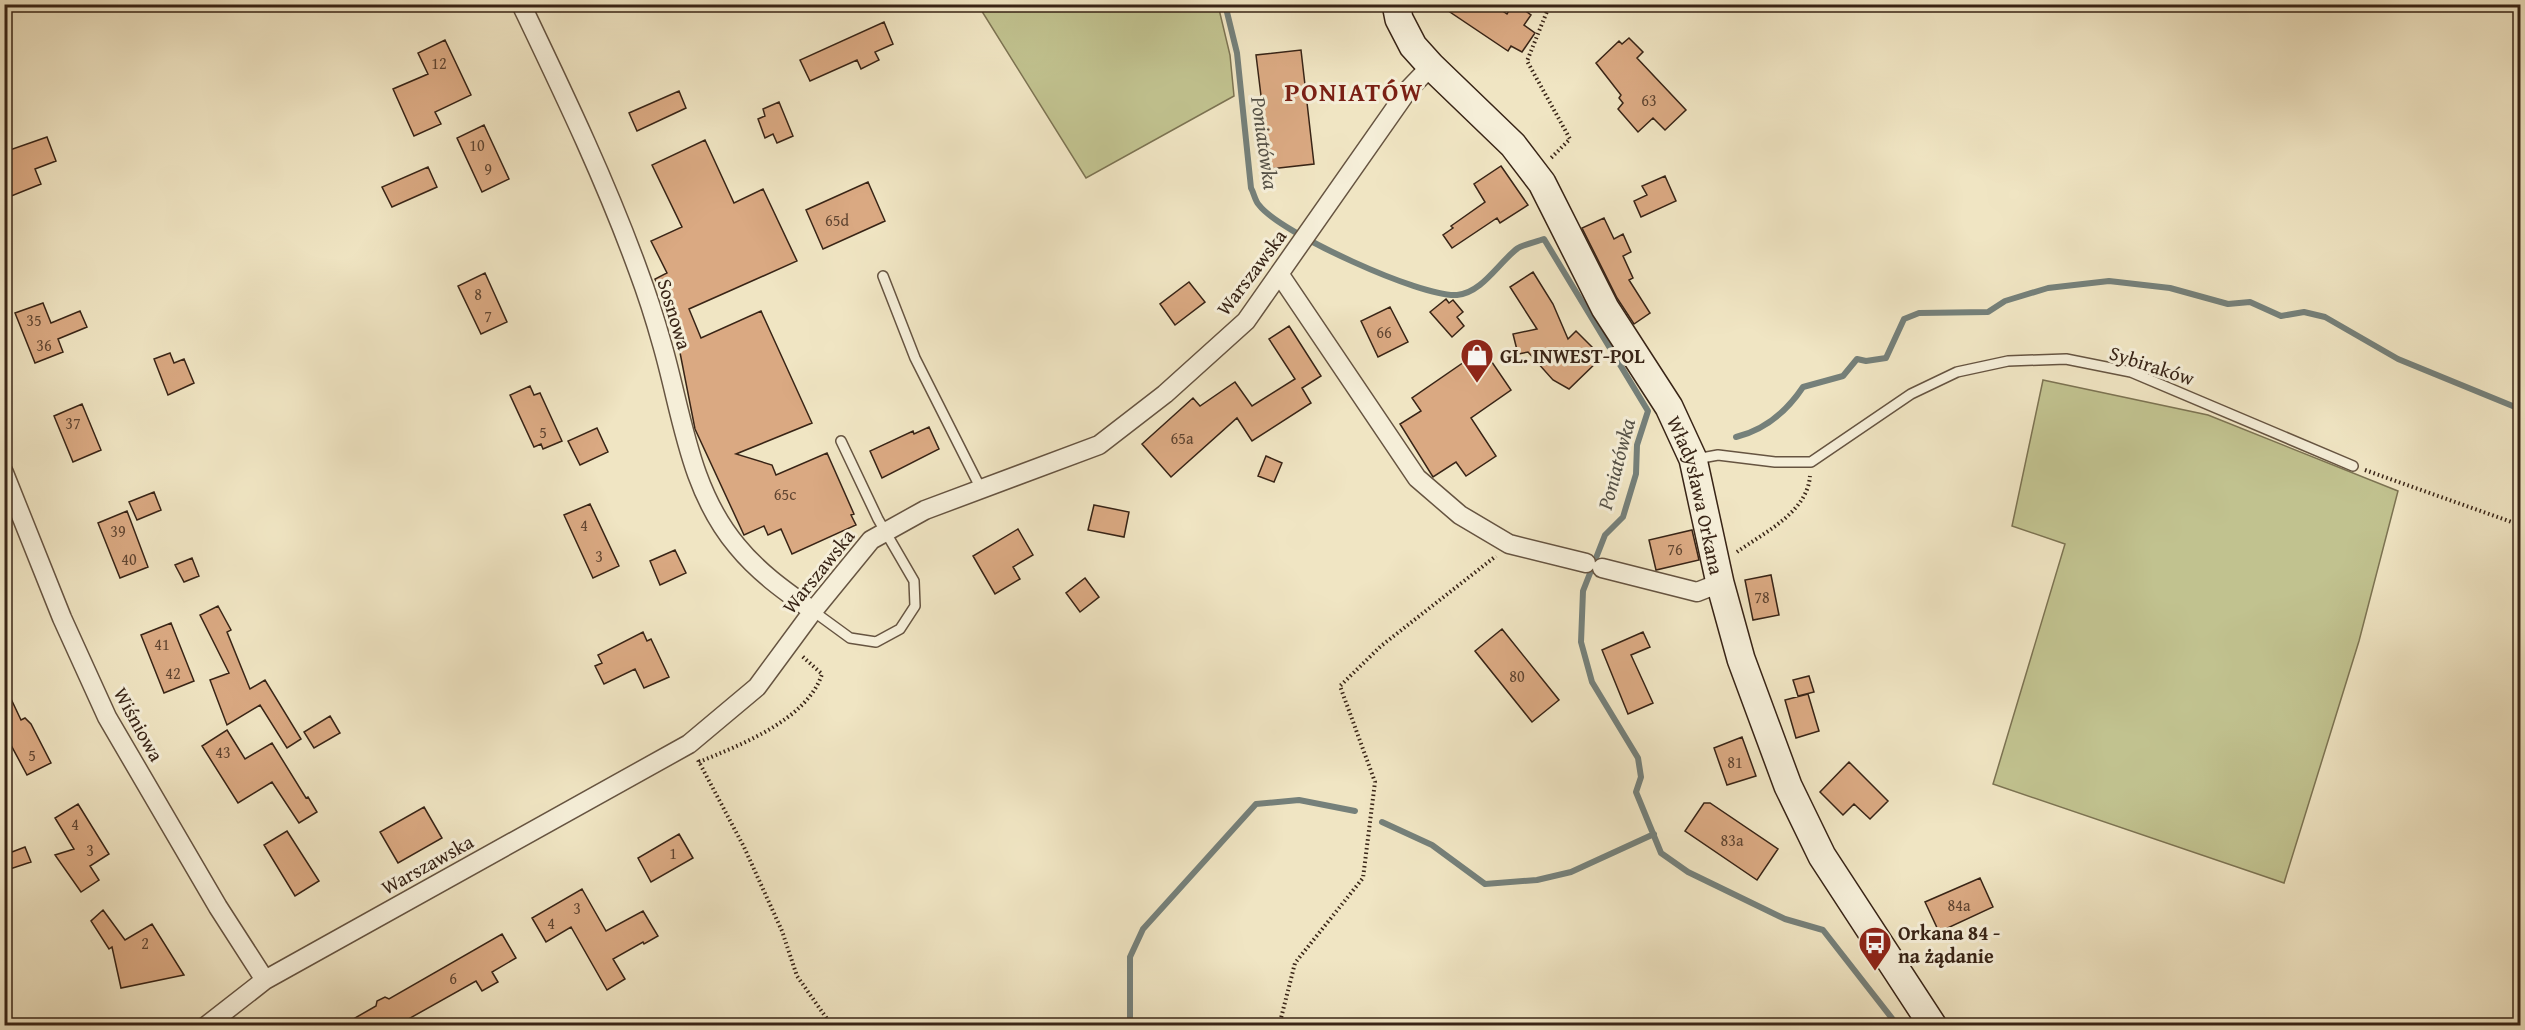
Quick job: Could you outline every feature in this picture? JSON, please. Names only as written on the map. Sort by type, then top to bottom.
[{"type":"street","name":"Sosnowa","points":[[521,4],[601,171],[662,344],[681,426],[694,467],[715,512],[735,545],[763,575],[813,611]]},
{"type":"street","name":"Władysława Orkana","points":[[1396,4],[1399,20],[1410,41],[1431,66],[1513,145],[1542,183],[1605,308],[1669,407],[1693,459],[1718,574],[1741,659],[1788,786],[1822,856],[1933,1026]]},
{"type":"street","name":"Warszawska","points":[[206,1026],[265,980],[689,744],[757,687],[813,611],[871,540],[925,510],[1099,445],[1165,394],[1246,321],[1408,90],[1431,66]]},
{"type":"street","points":[[1280,274],[1417,478],[1460,515],[1509,544],[1697,592],[1718,574]]},
{"type":"street","name":"Wiśniowa","points":[[4,473],[62,618],[107,717],[218,907],[265,980]]},
{"type":"lane","points":[[883,276],[915,358],[981,489]]},
{"type":"lane","name":"Sybiraków","points":[[1811,462],[1911,394],[1956,372],[2008,361],[2066,359],[2131,372],[2353,466]]},
{"type":"lane","points":[[813,611],[850,638],[876,642],[900,629],[915,606],[914,581],[885,532],[841,441]]},
{"type":"lane","points":[[1693,459],[1718,455],[1775,462],[1811,462]]},
{"type":"path","points":[[1544,165],[1570,139],[1527,61],[1550,4]]},
{"type":"path","points":[[1718,574],[1792,514],[1809,485],[1811,462]]},
{"type":"path","points":[[2353,466],[2520,525]]},
{"type":"path","points":[[1279,1026],[1295,963],[1363,878],[1375,782],[1340,686],[1381,646],[1475,575],[1509,544]]},
{"type":"path","points":[[699,762],[754,740],[793,712],[818,686],[822,674],[788,644]]},
{"type":"path","points":[[689,744],[744,847],[782,931],[797,976],[832,1026]]},
{"type":"green space","points":[[978,5],[1218,5],[1230,55],[1234,96],[1086,178]]},
{"type":"green space","points":[[2043,380],[2208,415],[2398,491],[2359,641],[2284,883],[1993,784],[2065,544],[2012,526]]},
{"type":"building","points":[[1438,4],[1492,4],[1507,14],[1513,4],[1516,4],[1531,15],[1524,25],[1535,33],[1522,52],[1511,46],[1508,51]]},
{"type":"building","points":[[884,22],[893,44],[875,52],[879,60],[861,69],[857,60],[810,81],[800,60]]},
{"type":"building","points":[[1629,38],[1643,52],[1637,58],[1686,110],[1665,130],[1653,118],[1638,132],[1618,109],[1623,103],[1619,98],[1621,95],[1596,63],[1619,41],[1622,44]]},
{"type":"building","points":[[445,40],[471,95],[435,112],[441,124],[414,136],[393,89],[428,74],[418,53]]},
{"type":"building","points":[[1301,50],[1314,164],[1270,169],[1256,55]]},
{"type":"building","points":[[679,91],[686,108],[637,131],[629,113]]},
{"type":"building","points":[[779,102],[793,136],[777,143],[773,134],[765,138],[758,119],[765,116],[763,109]]},
{"type":"building","points":[[484,125],[509,179],[482,192],[457,138]]},
{"type":"building","points":[[47,137],[56,161],[35,169],[41,184],[4,199],[4,152]]},
{"type":"building","points":[[705,140],[734,203],[763,189],[797,261],[689,309],[701,338],[761,311],[812,423],[736,454],[772,465],[776,475],[827,453],[854,514],[851,515],[856,525],[792,554],[781,529],[768,535],[764,526],[744,535],[695,429],[674,322],[655,279],[667,273],[651,241],[682,227],[652,165]]},
{"type":"building","points":[[1501,166],[1528,205],[1500,223],[1497,218],[1452,248],[1443,235],[1453,228],[1451,226],[1485,202],[1474,184]]},
{"type":"building","points":[[428,167],[437,187],[392,207],[382,187]]},
{"type":"building","points":[[1665,176],[1676,201],[1641,217],[1634,201],[1647,195],[1642,186]]},
{"type":"building","points":[[868,182],[885,221],[823,249],[806,210]]},
{"type":"building","points":[[1604,218],[1614,239],[1623,234],[1631,252],[1623,256],[1633,278],[1629,280],[1650,313],[1634,324],[1617,298],[1582,228]]},
{"type":"building","points":[[1533,272],[1553,304],[1568,339],[1576,331],[1602,357],[1569,389],[1553,380],[1528,352],[1518,354],[1513,334],[1537,329],[1510,287]]},
{"type":"building","points":[[485,273],[507,322],[481,334],[458,286]]},
{"type":"building","points":[[1189,282],[1205,302],[1175,325],[1160,304]]},
{"type":"building","points":[[1446,299],[1449,303],[1453,300],[1463,312],[1457,317],[1464,326],[1452,337],[1430,312]]},
{"type":"building","points":[[43,303],[51,323],[80,311],[87,327],[58,339],[63,352],[35,363],[15,313]]},
{"type":"building","points":[[1390,307],[1408,342],[1378,357],[1361,321]]},
{"type":"building","points":[[1289,326],[1321,376],[1302,388],[1311,403],[1252,441],[1237,418],[1171,477],[1142,444],[1193,398],[1200,406],[1235,382],[1252,406],[1295,379],[1269,339]]},
{"type":"building","points":[[1483,349],[1511,390],[1471,418],[1496,456],[1466,476],[1456,462],[1433,477],[1400,424],[1421,411],[1412,398]]},
{"type":"building","points":[[170,353],[174,363],[184,359],[194,383],[168,395],[154,359]]},
{"type":"building","points":[[530,386],[534,395],[540,393],[562,441],[543,449],[541,444],[534,447],[510,395]]},
{"type":"building","points":[[82,404],[101,450],[73,462],[54,416]]},
{"type":"building","points":[[929,427],[939,449],[882,478],[870,451],[913,431],[914,434]]},
{"type":"building","points":[[597,428],[608,452],[580,465],[568,441]]},
{"type":"building","points":[[1266,456],[1282,463],[1274,482],[1258,476]]},
{"type":"building","points":[[154,492],[161,510],[137,520],[129,502]]},
{"type":"building","points":[[590,504],[619,566],[593,578],[564,515]]},
{"type":"building","points":[[1094,505],[1129,512],[1124,537],[1088,530]]},
{"type":"building","points":[[127,511],[148,567],[120,578],[98,523]]},
{"type":"building","points":[[1018,529],[1033,555],[1013,567],[1020,579],[995,594],[973,556]]},
{"type":"building","points":[[1692,530],[1699,560],[1656,570],[1649,540]]},
{"type":"building","points":[[675,550],[686,573],[660,585],[650,561]]},
{"type":"building","points":[[192,558],[199,576],[184,582],[175,565]]},
{"type":"building","points":[[1771,575],[1779,615],[1753,620],[1745,580]]},
{"type":"building","points":[[1085,578],[1099,597],[1080,612],[1066,593]]},
{"type":"building","points":[[218,606],[231,630],[227,632],[250,689],[265,680],[301,739],[287,748],[260,705],[227,725],[210,680],[229,673],[200,615]]},
{"type":"building","points":[[171,623],[194,681],[164,693],[141,635]]},
{"type":"building","points":[[1502,629],[1559,700],[1532,722],[1475,651]]},
{"type":"building","points":[[643,632],[647,641],[651,639],[669,677],[644,688],[635,669],[604,684],[595,666],[602,663],[598,655]]},
{"type":"building","points":[[1643,632],[1650,647],[1631,655],[1653,703],[1628,714],[1602,650]]},
{"type":"building","points":[[1809,676],[1814,692],[1798,696],[1793,680]]},
{"type":"building","points":[[4,684],[21,720],[25,718],[31,724],[51,763],[27,775],[4,732]]},
{"type":"building","points":[[1808,694],[1819,731],[1796,738],[1785,700]]},
{"type":"building","points":[[330,716],[340,733],[314,748],[304,732]]},
{"type":"building","points":[[227,730],[245,759],[272,743],[317,812],[299,823],[272,782],[238,803],[202,746]]},
{"type":"building","points":[[1742,737],[1756,776],[1727,785],[1714,748]]},
{"type":"building","points":[[1849,762],[1888,801],[1870,819],[1854,804],[1843,815],[1820,792]]},
{"type":"building","points":[[1704,803],[1710,803],[1778,849],[1757,880],[1685,831]]},
{"type":"building","points":[[78,804],[109,854],[90,866],[99,880],[81,892],[55,855],[74,849],[55,818]]},
{"type":"building","points":[[424,807],[442,838],[398,863],[380,832]]},
{"type":"building","points":[[287,831],[319,881],[295,896],[264,845]]},
{"type":"building","points":[[679,834],[693,858],[651,882],[638,858]]},
{"type":"building","points":[[25,847],[31,862],[4,871],[4,855]]},
{"type":"building","points":[[1980,878],[1993,907],[1939,932],[1925,902]]},
{"type":"building","points":[[582,889],[606,931],[643,911],[658,936],[613,959],[625,979],[607,990],[571,927],[546,942],[532,918]]},
{"type":"building","points":[[103,910],[125,940],[152,924],[184,975],[121,988],[112,947],[109,949],[91,921]]},
{"type":"building","points":[[502,934],[516,958],[492,972],[498,982],[482,991],[476,981],[396,1026],[341,1026],[376,1006],[377,1001],[385,997],[389,999]]},
{"type":"waterway","name":"Poniatówka","points":[[1225,4],[1237,53],[1251,188],[1258,203],[1272,217],[1322,247],[1353,262],[1414,286],[1457,295],[1466,293],[1482,283],[1518,248],[1544,239],[1648,411],[1637,445],[1636,474],[1623,517],[1605,535],[1583,591],[1581,642],[1592,682],[1638,758],[1641,777],[1636,792],[1661,853],[1688,872],[1785,919],[1823,930],[1898,1026]]},
{"type":"waterway","points":[[1736,437],[1756,430],[1774,418],[1790,404],[1803,387],[1843,376],[1857,359],[1866,361],[1886,358],[1904,319],[1919,313],[1988,312],[2005,301],[2048,288],[2109,281],[2170,288],[2228,304],[2250,302],[2281,316],[2304,312],[2325,317],[2398,359],[2520,409]]},
{"type":"waterway","points":[[1130,1026],[1130,957],[1143,929],[1256,804],[1299,800],[1355,811]]},
{"type":"waterway","points":[[1382,822],[1432,845],[1485,884],[1537,880],[1571,872],[1654,834]]},
{"type":"place","name":"GL. INWEST-POL","points":[[1477,384]]},
{"type":"place","name":"Orkana 84 - na żądanie","points":[[1875,972]]},
{"type":"district","name":"PONIATÓW","points":[[1354,91]]}]
